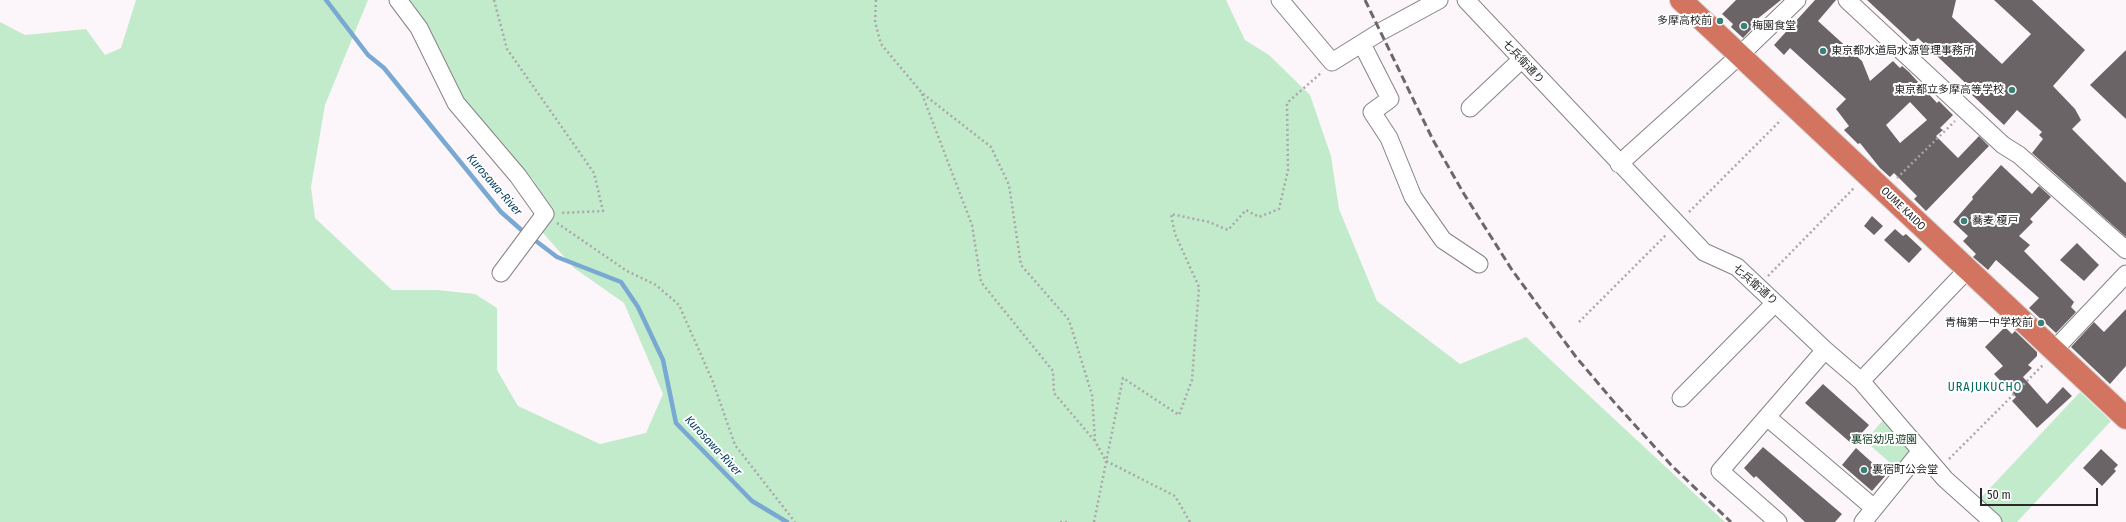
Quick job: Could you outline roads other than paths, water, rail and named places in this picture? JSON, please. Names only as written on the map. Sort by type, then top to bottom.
[{"type":"highway","name":"OUME KAIDO","points":[[1681,0],[2126,418]]},
{"type":"street","points":[[398,0],[419,28],[456,103],[518,176],[545,214],[522,247],[501,272]]},
{"type":"street","points":[[1280,0],[1332,62],[1380,32],[1439,0]]},
{"type":"street","name":"七兵衛通り","points":[[1466,0],[1619,164],[1704,252],[1737,267],[1825,350],[1861,380],[1920,452],[1938,471],[1993,522]]},
{"type":"street","points":[[1619,164],[1740,55],[1797,0]]},
{"type":"street","points":[[1847,0],[2003,145],[2019,155],[2126,250]]},
{"type":"street","points":[[1362,44],[1390,99],[1372,112],[1389,138],[1413,197],[1443,240],[1479,264]]},
{"type":"street","points":[[1470,108],[1521,60]]},
{"type":"street","points":[[1861,380],[1967,270]]},
{"type":"street","points":[[2054,350],[2126,274]]},
{"type":"street","points":[[1681,398],[1775,303]]},
{"type":"street","points":[[1778,522],[1720,471],[1825,350]]},
{"type":"street","points":[[1767,416],[1874,508]]},
{"type":"street","points":[[1863,522],[1920,452]]},
{"type":"waterway","name":"Kurosawa-River","points":[[326,0],[368,55],[384,68],[501,212],[526,234]]},
{"type":"waterway","name":"Kurosawa-River","points":[[532,238],[557,257],[621,282],[638,307],[663,360],[676,423],[752,501],[787,522]]},
{"type":"railway","points":[[1365,0],[1433,140],[1464,194],[1512,270],[1576,357],[1614,402],[1672,466],[1731,522]]},
{"type":"place","name":"多摩高校前","points":[[1720,21]]},
{"type":"place","name":"梅園食堂","points":[[1744,26]]},
{"type":"place","name":"東京都水道局水源管理事務所","points":[[1823,51]]},
{"type":"place","name":"東京都立多摩高等学校","points":[[2012,90]]},
{"type":"place","name":"蕎麦 榎戸","points":[[1964,221]]},
{"type":"place","name":"青梅第一中学校前","points":[[2041,323]]},
{"type":"place","name":"裏宿町公会堂","points":[[1864,470]]},
{"type":"district","name":"URAJUKUCHO","points":[[1985,388]]},
{"type":"park label","name":"裏宿幼児遊園","points":[[1884,440]]}]
